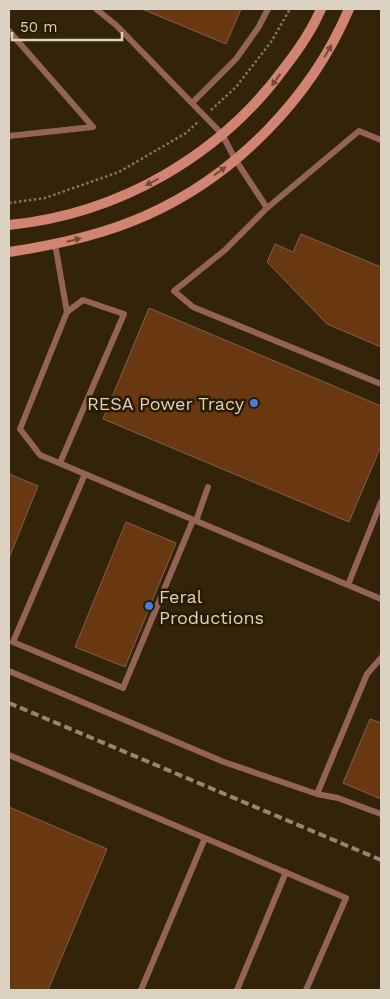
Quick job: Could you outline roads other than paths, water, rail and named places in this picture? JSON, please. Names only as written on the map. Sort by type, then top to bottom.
[{"type":"main road","points":[[9,225],[68,214],[111,201],[153,182],[187,162],[238,122],[270,88],[298,50],[320,9]]},
{"type":"main road","points":[[9,252],[96,234],[147,215],[194,190],[235,159],[266,132],[302,90],[328,52],[350,9]]},
{"type":"lane","points":[[96,9],[116,25],[222,134],[235,159],[267,208]]},
{"type":"lane","points":[[192,103],[236,59],[258,28],[268,9]]},
{"type":"lane","points":[[9,31],[93,127],[9,136]]},
{"type":"lane","points":[[381,140],[359,131],[267,208],[226,250],[174,291],[192,306],[381,384]]},
{"type":"lane","points":[[55,244],[67,312]]},
{"type":"lane","points":[[60,463],[124,314],[82,300],[67,312],[20,429],[40,455],[381,599]]},
{"type":"lane","points":[[85,474],[13,642],[123,688],[208,487]]},
{"type":"lane","points":[[348,585],[381,502]]},
{"type":"lane","points":[[317,794],[367,674],[381,658]]},
{"type":"lane","points":[[9,671],[224,762],[317,794],[338,798],[381,814]]},
{"type":"lane","points":[[9,755],[346,898],[306,990]]},
{"type":"lane","points":[[140,990],[205,838]]},
{"type":"lane","points":[[237,990],[286,872]]},
{"type":"railway","points":[[9,703],[381,860]]},
{"type":"place","name":"RESA Power Tracy","points":[[254,403]]},
{"type":"place","name":"Feral Productions","points":[[149,606]]}]
